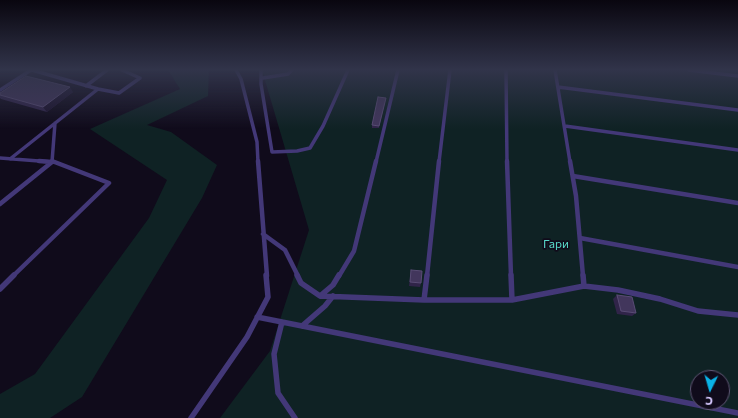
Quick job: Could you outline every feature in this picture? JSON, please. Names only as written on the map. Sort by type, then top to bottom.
[{"type":"lane","points":[[10,159],[97,90]]},
{"type":"lane","points":[[101,90],[119,93],[124,90]]},
{"type":"lane","points":[[191,418],[247,337],[268,297],[266,252],[262,234],[257,142],[244,90]]},
{"type":"lane","points":[[261,90],[272,152],[297,151],[310,148],[323,126],[339,90]]},
{"type":"lane","points":[[320,296],[334,285],[354,251],[393,90]]},
{"type":"lane","points":[[424,300],[446,90]]},
{"type":"lane","points":[[506,90],[507,207],[512,300]]},
{"type":"lane","points":[[558,90],[573,176],[584,286]]},
{"type":"lane","points":[[578,90],[738,110]]},
{"type":"lane","points":[[0,204],[52,162],[55,123]]},
{"type":"lane","points":[[565,126],[738,150]]},
{"type":"lane","points":[[0,158],[52,162],[109,183],[0,289]]},
{"type":"lane","points":[[573,176],[738,202]]},
{"type":"lane","points":[[262,234],[285,250],[301,283],[320,296],[424,300],[512,300],[584,286],[618,290],[660,299],[698,311],[738,314]]},
{"type":"lane","points":[[580,238],[738,267]]},
{"type":"lane","points":[[302,326],[325,306],[333,296]]},
{"type":"lane","points":[[257,317],[738,413]]},
{"type":"lane","points":[[282,322],[274,354],[278,393],[295,418]]},
{"type":"green space","points":[[179,90],[208,90],[208,96],[147,125],[171,132],[217,165],[202,198],[82,397],[50,418],[0,418],[0,394],[35,374],[149,218],[167,180],[90,129]]},
{"type":"green space","name":"Гари","points":[[268,90],[738,90],[738,418],[220,418],[270,351],[309,230]]},
{"type":"building","points":[[5,90],[67,90],[43,107],[0,95],[0,93]]},
{"type":"building","points":[[378,97],[386,98],[379,126],[372,125]]},
{"type":"building","points":[[411,270],[422,271],[421,283],[410,282]]},
{"type":"building","points":[[617,295],[632,297],[636,313],[621,311]]}]
